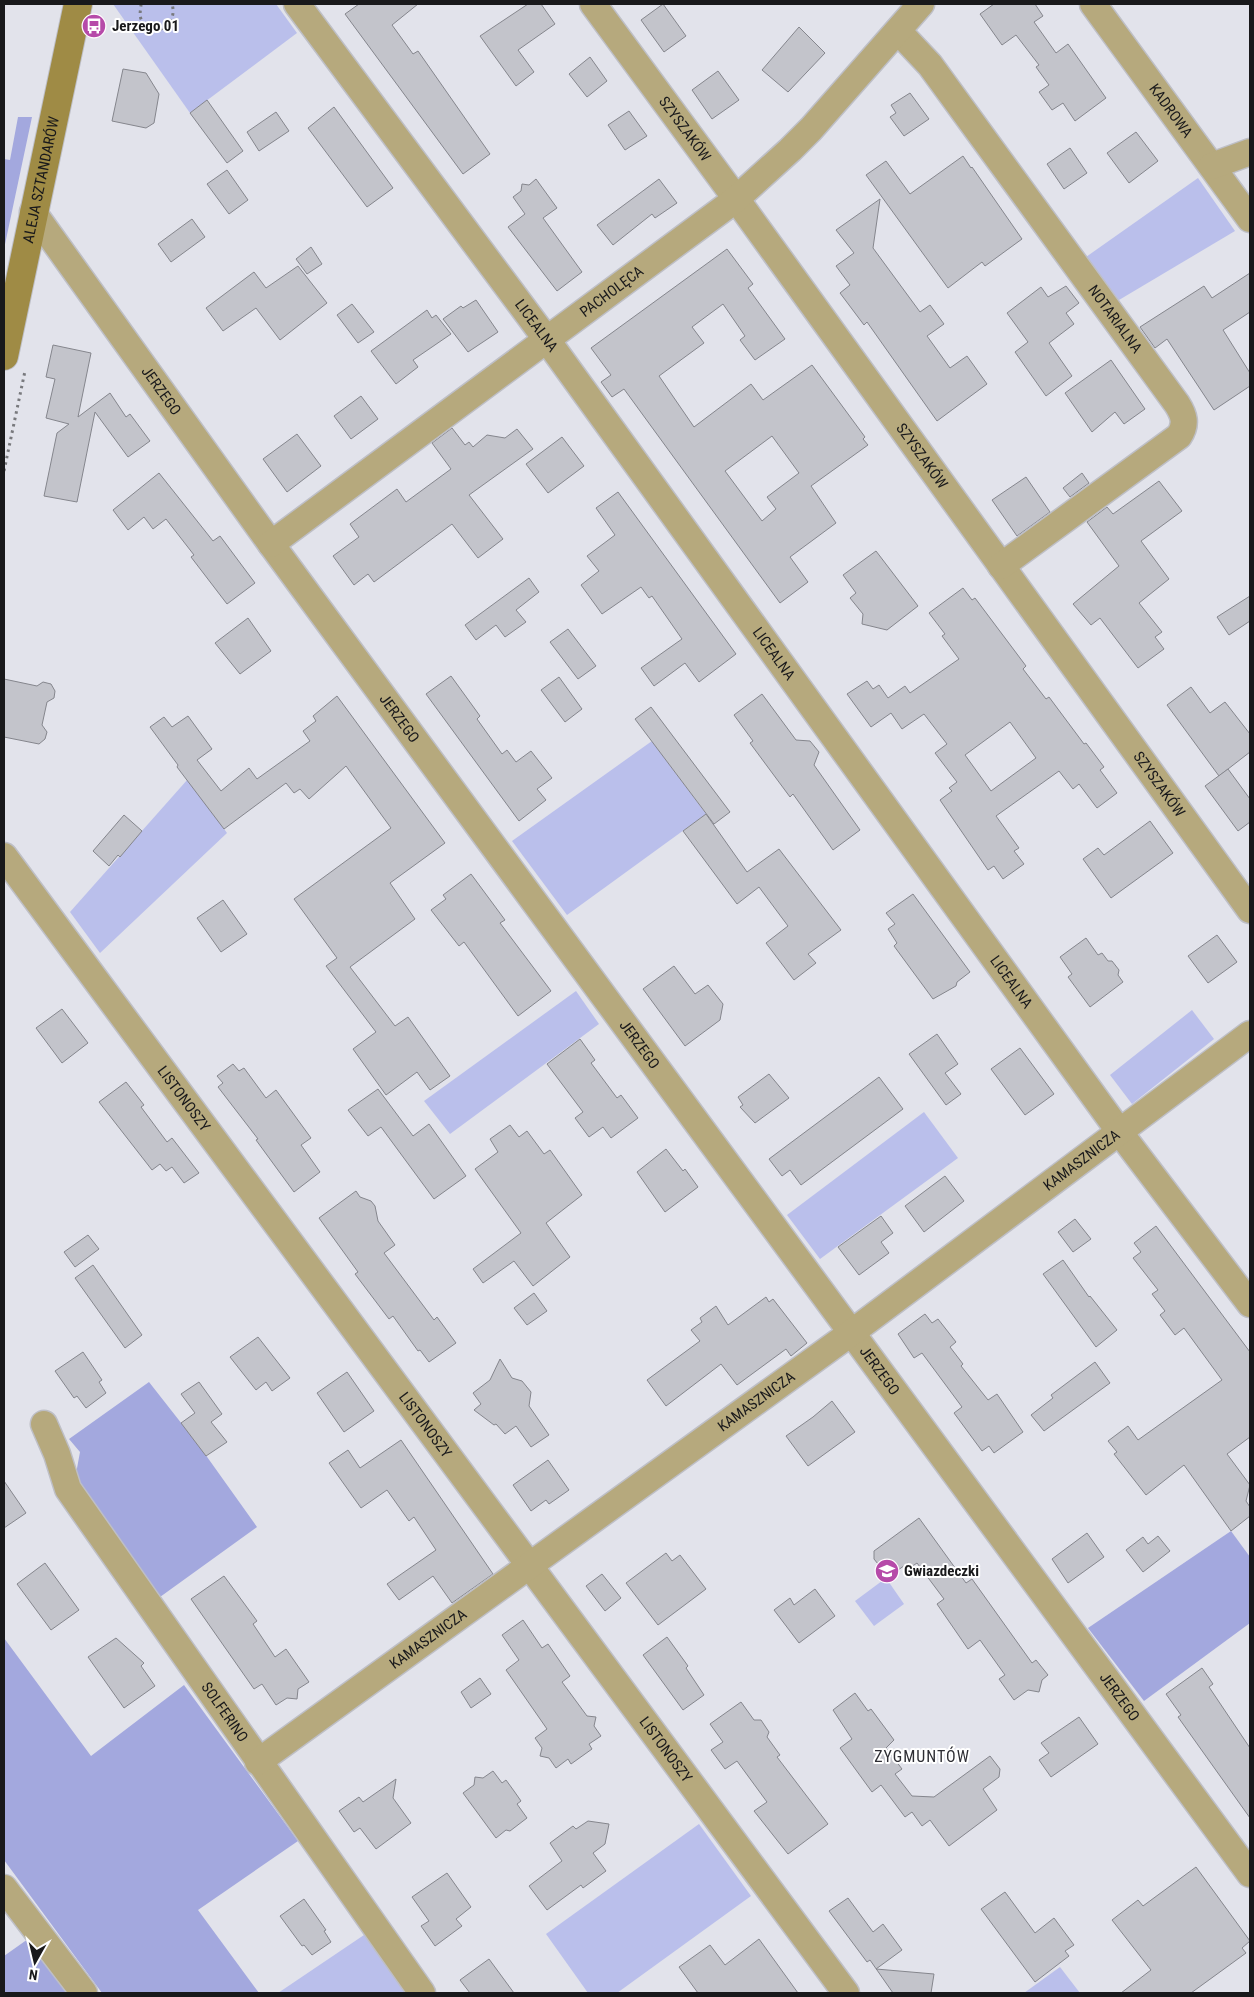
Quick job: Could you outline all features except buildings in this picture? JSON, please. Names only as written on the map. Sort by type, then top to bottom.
[{"type":"street","name":"ALEJA SZTANDARÓW","points":[[4,356],[78,4]]},
{"type":"street","name":"LICEALNA","points":[[297,4],[547,340],[1119,1131],[1250,1304]]},
{"type":"street","name":"SZYSZAKÓW","points":[[592,4],[1250,910]]},
{"type":"street","name":"PACHOLĘCA","points":[[271,544],[735,200],[811,129],[921,4]]},
{"type":"street","name":"KADROWA","points":[[1093,4],[1250,219]]},
{"type":"street","name":"NOTARIALNA","points":[[898,31],[935,72],[1184,416],[1184,426],[1179,436],[1001,566]]},
{"type":"street","points":[[1212,166],[1250,152]]},
{"type":"street","name":"JERZEGO","points":[[33,212],[271,544],[1250,1874]]},
{"type":"street","name":"LISTONOSZY","points":[[4,856],[846,1993]]},
{"type":"street","name":"KAMASZNICZA","points":[[258,1762],[850,1333],[1250,1034]]},
{"type":"street","name":"SOLFERINO","points":[[44,1424],[57,1454],[68,1489],[422,1993]]},
{"type":"street","points":[[4,1888],[84,1993]]},
{"type":"path","points":[[141,4],[140,12],[145,25],[157,30],[170,24],[174,10],[172,4]]},
{"type":"shaded area","points":[[113,4],[276,4],[297,33],[190,113]]},
{"type":"shaded area","points":[[18,117],[32,117],[4,249],[4,159],[10,160]]},
{"type":"shaded area","points":[[1198,178],[1235,231],[1119,300],[1086,257]]},
{"type":"shaded area","points":[[652,741],[706,814],[567,915],[512,841]]},
{"type":"shaded area","points":[[188,779],[227,833],[100,953],[70,912]]},
{"type":"shaded area","points":[[576,991],[599,1024],[450,1134],[424,1101]]},
{"type":"shaded area","points":[[1192,1010],[1214,1039],[1132,1104],[1110,1075]]},
{"type":"shaded area","points":[[924,1112],[958,1158],[820,1259],[787,1215]]},
{"type":"shaded area","points":[[149,1382],[200,1447],[257,1527],[160,1597],[75,1479],[80,1452],[69,1439]]},
{"type":"shaded area","points":[[1231,1531],[1250,1557],[1250,1623],[1144,1701],[1088,1628]]},
{"type":"shaded area","points":[[886,1578],[904,1604],[874,1626],[855,1601]]},
{"type":"shaded area","points":[[4,1638],[91,1756],[184,1685],[298,1841],[198,1910],[259,1993],[102,1993],[4,1860]]},
{"type":"shaded area","points":[[699,1824],[751,1896],[617,1993],[588,1993],[546,1934]]},
{"type":"shaded area","points":[[364,1935],[406,1993],[278,1993]]},
{"type":"shaded area","points":[[28,1939],[67,1993],[4,1993],[4,1956]]},
{"type":"shaded area","points":[[1060,1967],[1080,1993],[1024,1993]]},
{"type":"place","name":"Jerzego 01","points":[[94,26]]},
{"type":"place","name":"Gwiazdeczki","points":[[887,1571]]},
{"type":"district","name":"ZYGMUNTÓW","points":[[922,1756]]}]
